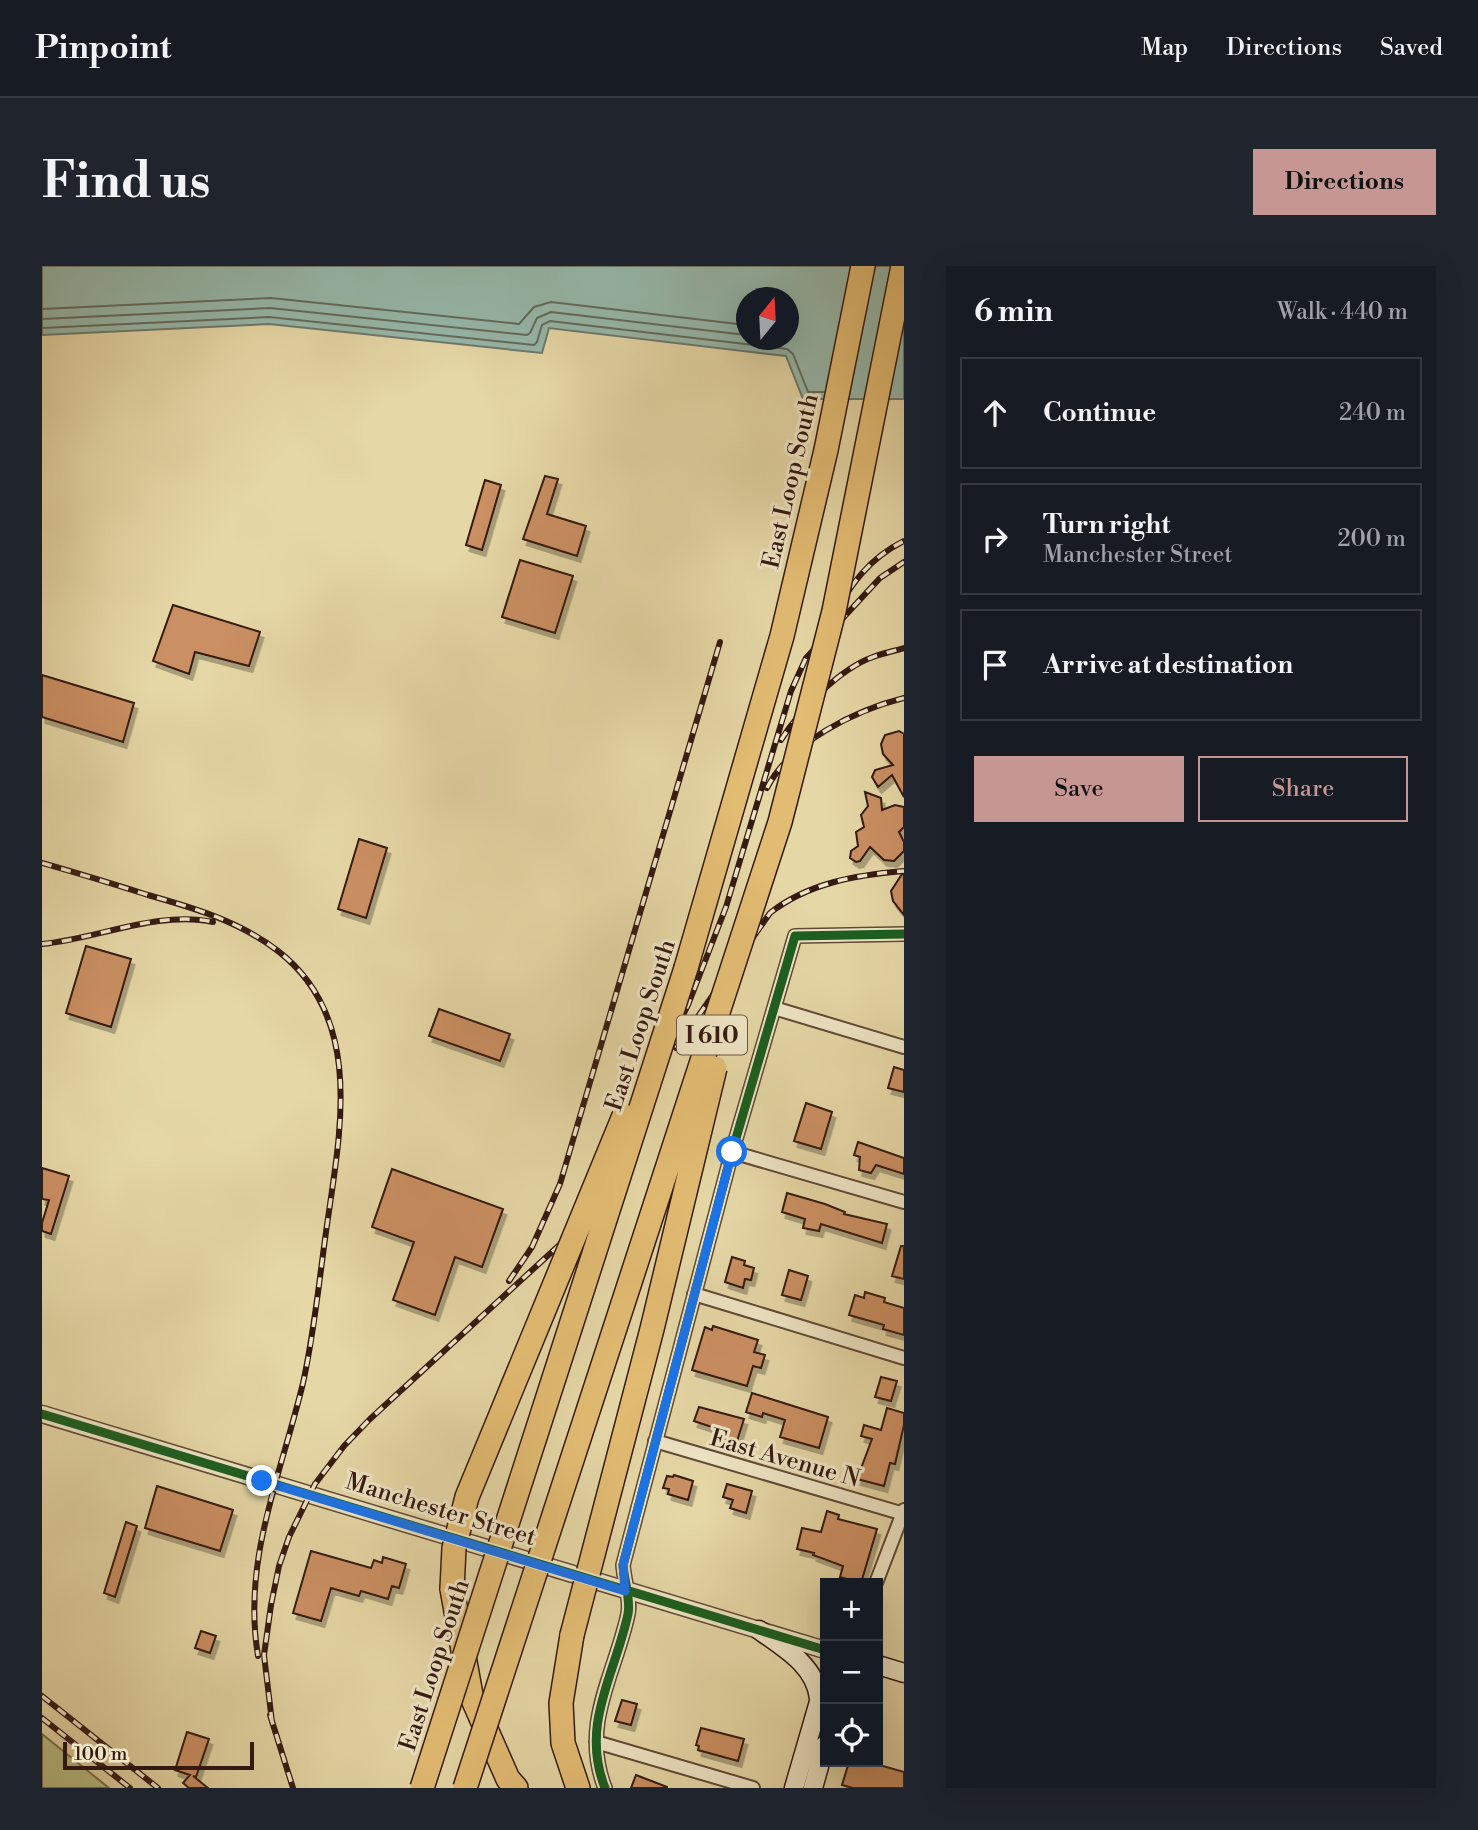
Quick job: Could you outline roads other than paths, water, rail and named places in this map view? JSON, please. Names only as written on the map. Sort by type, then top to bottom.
[{"type":"highway","name":"East Loop South","points":[[422,1788],[686,968],[782,636],[826,450],[863,266]]},
{"type":"highway","name":"I 610","points":[[465,1788],[780,822],[834,611],[903,266]]},
{"type":"highway","points":[[578,1788],[563,1743],[561,1703],[572,1634],[652,1329],[755,905]]},
{"type":"highway","points":[[516,1788],[508,1779],[471,1695],[452,1589],[454,1548],[467,1497],[686,968]]},
{"type":"main road","points":[[759,1630],[797,1657],[817,1684],[820,1701],[794,1788]]},
{"type":"main road","points":[[813,1788],[820,1763]]},
{"type":"street","points":[[605,1788],[596,1742],[596,1723],[629,1611],[623,1565],[732,1152],[795,936],[904,934]]},
{"type":"street","points":[[774,1008],[904,1047]]},
{"type":"street","points":[[732,1152],[904,1202]]},
{"type":"street","points":[[694,1294],[904,1358]]},
{"type":"street","name":"Manchester Street","points":[[42,1414],[820,1648]]},
{"type":"street","name":"East Avenue N","points":[[654,1441],[904,1513]]},
{"type":"street","points":[[878,1578],[904,1513]]},
{"type":"street","points":[[596,1742],[753,1788]]},
{"type":"water","points":[[42,266],[904,266],[904,399],[818,399],[809,402],[803,399],[786,356],[549,328],[542,353],[269,324],[42,335]]},
{"type":"railway","points":[[829,621],[852,585],[869,565],[904,541]]},
{"type":"railway","points":[[272,1722],[264,1655],[271,1605],[279,1566],[289,1537],[315,1484],[344,1446],[370,1419],[567,1238],[591,1207],[607,1179],[639,1105],[688,1005],[726,907],[791,691],[806,658],[880,578],[904,562]]},
{"type":"railway","points":[[509,1281],[532,1247],[560,1184],[720,642]]},
{"type":"railway","points":[[781,740],[809,704],[847,671],[873,657],[904,648]]},
{"type":"railway","points":[[767,788],[791,756],[826,730],[885,703],[904,698]]},
{"type":"railway","points":[[42,863],[199,911],[248,931],[278,951],[306,979],[325,1011],[336,1045],[340,1082],[336,1158],[307,1364],[259,1552],[254,1620],[258,1656]]},
{"type":"railway","points":[[676,1048],[770,913],[800,894],[833,882],[904,871]]},
{"type":"railway","points":[[42,944],[149,922],[192,919],[213,922]]},
{"type":"railway","points":[[42,1696],[158,1788]]},
{"type":"railway","points":[[270,1715],[293,1788]]},
{"type":"railway","points":[[42,1718],[130,1788]]}]
